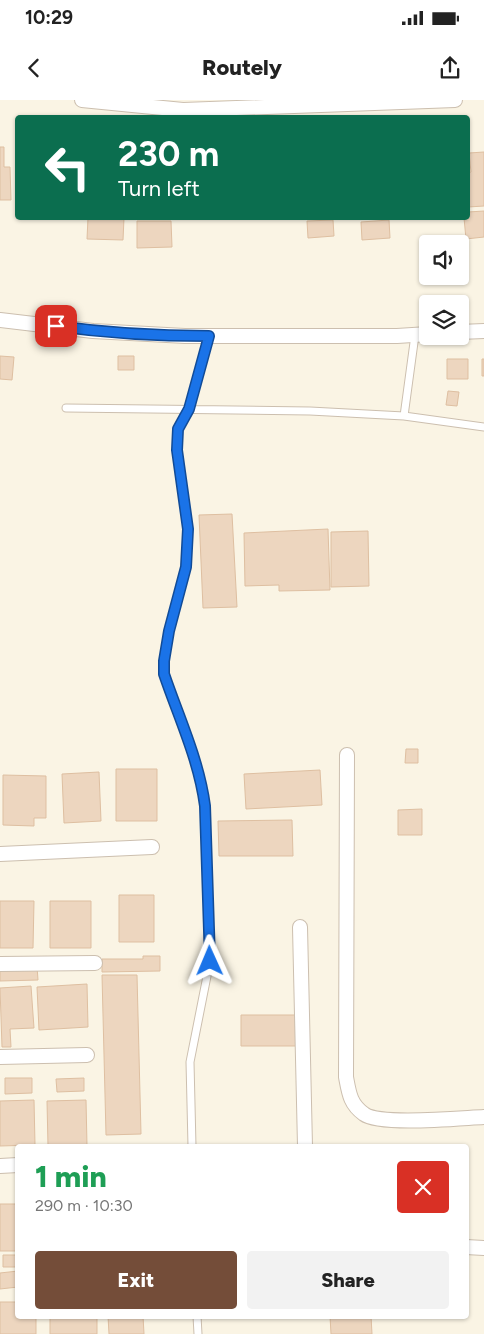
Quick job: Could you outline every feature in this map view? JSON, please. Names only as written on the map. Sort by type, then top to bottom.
[{"type":"street","points":[[82,100],[183,110],[456,100]]},
{"type":"street","points":[[0,320],[92,331],[185,336],[419,335]]},
{"type":"street","points":[[469,332],[484,331]]},
{"type":"street","points":[[348,755],[346,1077],[351,1101],[365,1115],[384,1120],[484,1117]]},
{"type":"street","points":[[0,854],[152,847]]},
{"type":"street","points":[[300,927],[305,1144]]},
{"type":"street","points":[[0,964],[96,963]]},
{"type":"street","points":[[0,1057],[86,1055]]},
{"type":"street","points":[[0,1166],[15,1166]]},
{"type":"street","points":[[469,1248],[484,1248]]},
{"type":"lane","points":[[192,1144],[190,1062],[210,961],[205,806],[198,766],[164,674],[164,661],[169,631],[186,567],[188,529],[177,450],[178,429],[189,409],[209,336]]},
{"type":"lane","points":[[404,416],[419,345]]},
{"type":"lane","points":[[66,408],[310,411],[404,416],[484,427]]},
{"type":"lane","points":[[197,1319],[198,1334]]},
{"type":"building","points":[[0,147],[4,147],[4,167],[10,167],[11,200],[0,200]]},
{"type":"building","points":[[484,152],[484,206],[470,207],[470,153]]},
{"type":"building","points":[[484,211],[484,237],[469,239],[469,235],[466,235],[464,220],[470,220],[470,212]]},
{"type":"building","points":[[88,220],[124,220],[123,240],[87,239]]},
{"type":"building","points":[[333,220],[334,236],[308,238],[307,221]]},
{"type":"building","points":[[389,220],[390,238],[362,240],[361,222]]},
{"type":"building","points":[[137,221],[171,221],[172,247],[137,248]]},
{"type":"building","points":[[0,356],[14,357],[12,380],[0,379]]},
{"type":"building","points":[[118,356],[134,356],[134,370],[118,370]]},
{"type":"building","points":[[447,359],[468,359],[468,379],[447,379]]},
{"type":"building","points":[[482,359],[484,359],[484,376],[482,376]]},
{"type":"building","points":[[448,391],[459,392],[457,406],[446,405]]},
{"type":"building","points":[[232,514],[237,607],[203,608],[199,515]]},
{"type":"building","points":[[328,529],[330,590],[279,591],[279,585],[245,586],[244,533]]},
{"type":"building","points":[[368,531],[369,586],[331,587],[331,532]]},
{"type":"building","points":[[406,749],[418,749],[418,763],[405,763]]},
{"type":"building","points":[[116,769],[157,769],[157,821],[116,821]]},
{"type":"building","points":[[320,770],[322,805],[246,809],[244,774]]},
{"type":"building","points":[[99,772],[101,821],[64,823],[62,774]]},
{"type":"building","points":[[3,775],[46,776],[46,818],[34,818],[34,826],[3,825]]},
{"type":"building","points":[[422,809],[422,835],[398,835],[398,810]]},
{"type":"building","points":[[292,820],[293,856],[219,856],[218,821]]},
{"type":"building","points":[[119,895],[154,895],[154,942],[119,942]]},
{"type":"building","points":[[0,901],[34,901],[33,948],[0,948]]},
{"type":"building","points":[[50,901],[91,901],[91,948],[50,948]]},
{"type":"building","points":[[143,956],[160,956],[160,971],[102,972],[102,959],[143,959]]},
{"type":"building","points":[[0,966],[37,966],[38,980],[0,981]]},
{"type":"building","points":[[102,975],[137,975],[141,1134],[106,1135]]},
{"type":"building","points":[[87,984],[88,1027],[39,1030],[37,987]]},
{"type":"building","points":[[31,986],[34,1028],[10,1029],[11,1047],[2,1047],[0,988]]},
{"type":"building","points":[[241,1015],[298,1015],[298,1046],[241,1046]]},
{"type":"building","points":[[5,1078],[32,1078],[32,1093],[5,1094]]},
{"type":"building","points":[[84,1078],[84,1091],[57,1092],[56,1079]]},
{"type":"building","points":[[34,1100],[35,1144],[0,1146],[0,1101]]},
{"type":"building","points":[[86,1100],[87,1144],[48,1144],[47,1101]]},
{"type":"building","points":[[0,1204],[15,1204],[15,1251],[0,1251]]},
{"type":"building","points":[[3,1255],[15,1255],[15,1267],[3,1267]]},
{"type":"building","points":[[15,1271],[15,1287],[0,1289],[0,1273]]},
{"type":"building","points":[[0,1302],[15,1302],[15,1319],[36,1319],[36,1334],[0,1334]]},
{"type":"building","points":[[50,1319],[97,1319],[97,1334],[50,1334]]},
{"type":"building","points":[[108,1319],[143,1319],[144,1334],[109,1334]]},
{"type":"building","points":[[330,1319],[371,1319],[372,1334],[331,1334]]},
{"type":"route","points":[[56,326],[92,331],[209,336],[189,409],[178,429],[179,472],[188,529],[186,567],[169,631],[164,661],[164,674],[198,766],[202,783],[209,890],[210,961]]}]
